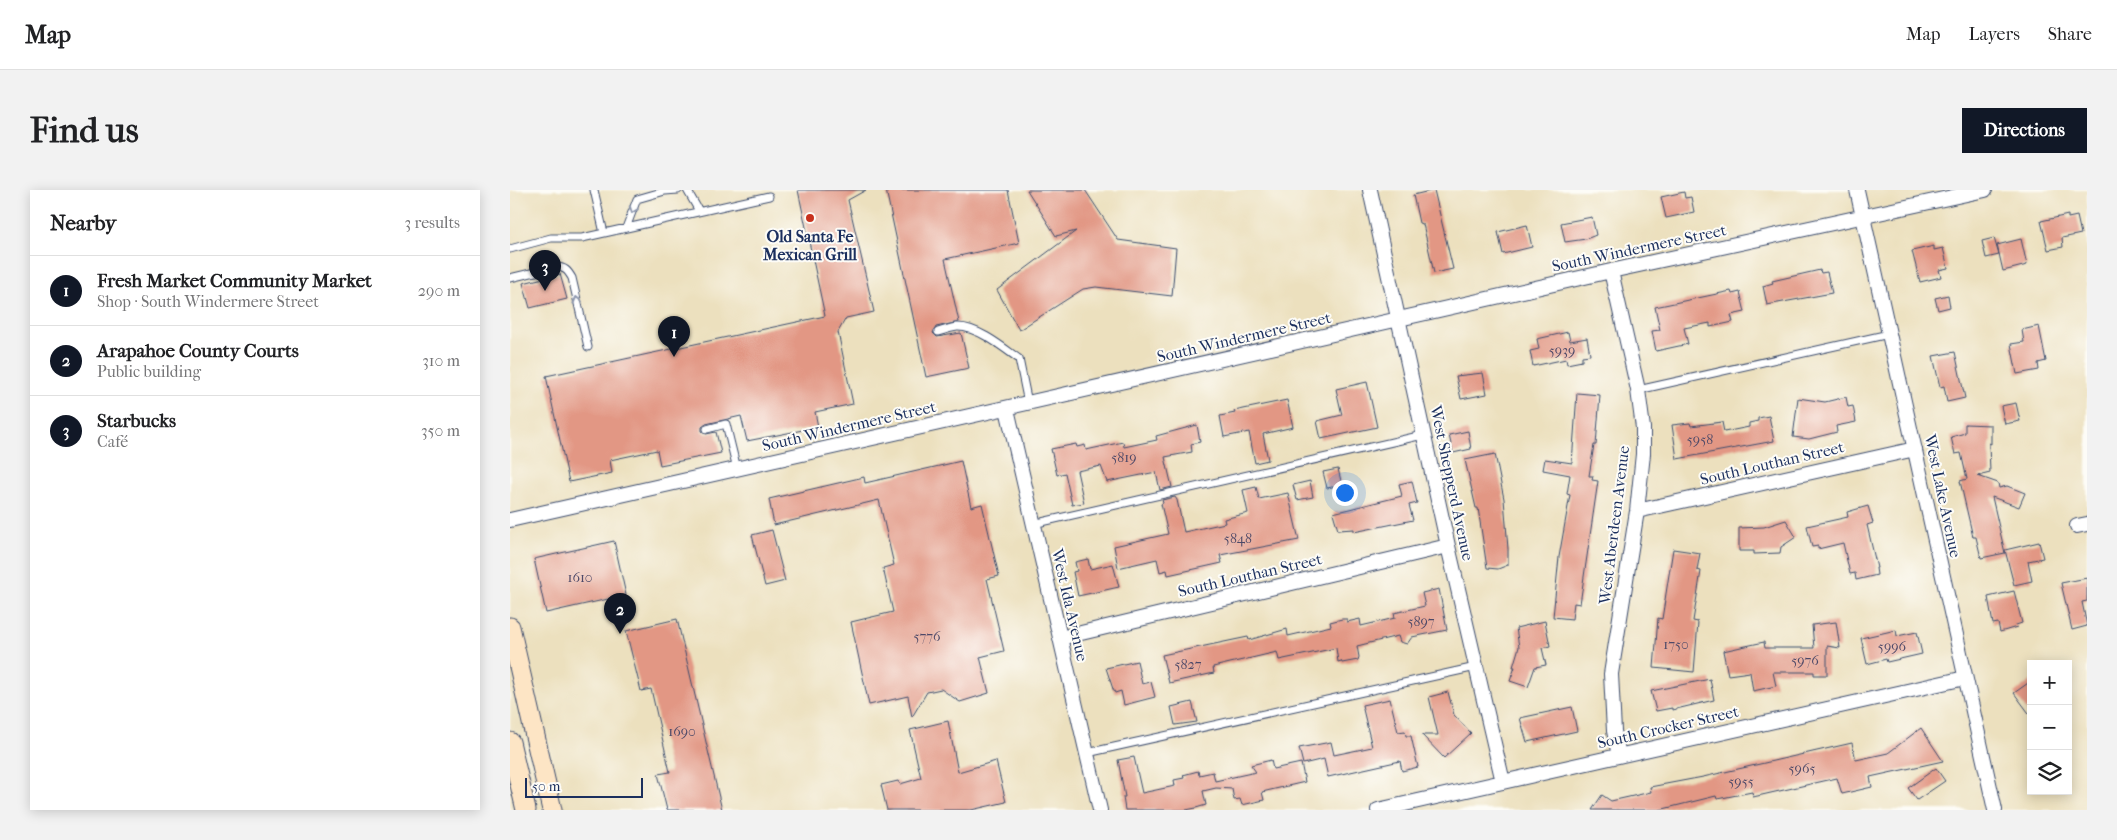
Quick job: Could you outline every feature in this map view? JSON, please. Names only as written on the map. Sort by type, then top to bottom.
[{"type":"main road","points":[[510,627],[552,810]]},
{"type":"main road","points":[[510,742],[513,766],[526,810]]},
{"type":"street","name":"West Shepperd Avenue","points":[[1370,190],[1423,436],[1503,782]]},
{"type":"street","name":"West Lake Avenue","points":[[1857,190],[1995,810]]},
{"type":"street","name":"South Windermere Street","points":[[510,520],[1611,271],[1978,191]]},
{"type":"street","name":"West Aberdeen Avenue","points":[[1611,271],[1638,390],[1643,428],[1643,454],[1637,511],[1612,674],[1614,731],[1619,756]]},
{"type":"street","name":"West Ida Avenue","points":[[1007,409],[1100,810]]},
{"type":"street","name":"South Louthan Street","points":[[1637,511],[1915,449]]},
{"type":"street","name":"South Louthan Street","points":[[1060,638],[1448,546]]},
{"type":"street","name":"South Crocker Street","points":[[1378,810],[1965,678]]},
{"type":"lane","points":[[594,190],[604,233]]},
{"type":"lane","points":[[626,228],[637,199],[665,191],[678,190]]},
{"type":"lane","points":[[687,190],[699,211]]},
{"type":"lane","points":[[510,248],[552,238],[582,238],[768,196]]},
{"type":"lane","points":[[510,278],[556,267],[562,267],[568,272],[572,278],[588,348]]},
{"type":"lane","points":[[938,332],[958,327],[971,329],[1020,358],[1028,404]]},
{"type":"lane","points":[[1638,390],[1889,334]]},
{"type":"lane","points":[[707,429],[726,424],[737,469]]},
{"type":"lane","points":[[1033,524],[1423,436]]},
{"type":"lane","points":[[1086,753],[1476,668]]},
{"type":"building","points":[[798,190],[866,190],[848,200],[874,312],[846,318],[838,332],[853,404],[815,412],[818,427],[747,441],[741,416],[706,424],[702,427],[702,431],[706,434],[716,432],[721,453],[660,465],[657,450],[610,460],[612,473],[569,482],[546,376],[825,316]]},
{"type":"building","points":[[886,190],[1008,190],[1019,243],[945,259],[959,322],[936,327],[933,333],[937,337],[961,333],[969,368],[926,377]]},
{"type":"building","points":[[1027,190],[1085,190],[1118,240],[1176,248],[1172,296],[1096,287],[1083,289],[1019,330],[997,290],[1076,231],[1056,236]]},
{"type":"building","points":[[1434,190],[1453,269],[1434,273],[1423,224],[1419,223],[1413,195]]},
{"type":"building","points":[[1684,192],[1685,198],[1691,197],[1694,212],[1666,218],[1661,197]]},
{"type":"building","points":[[2068,215],[2068,218],[2077,216],[2081,234],[2062,238],[2063,247],[2048,250],[2041,221]]},
{"type":"building","points":[[1592,217],[1596,235],[1586,239],[1565,242],[1561,223]]},
{"type":"building","points":[[1527,225],[1532,247],[1503,254],[1498,232]]},
{"type":"building","points":[[1994,238],[1999,255],[1986,258],[1982,241]]},
{"type":"building","points":[[2021,239],[2027,265],[2003,271],[1997,245]]},
{"type":"building","points":[[1934,246],[1934,250],[1943,248],[1948,268],[1939,270],[1941,277],[1920,282],[1912,251]]},
{"type":"building","points":[[1820,270],[1821,273],[1827,272],[1832,293],[1767,305],[1763,286],[1773,283],[1772,281]]},
{"type":"building","points":[[560,274],[567,299],[530,308],[523,283]]},
{"type":"building","points":[[1731,291],[1732,294],[1740,292],[1745,312],[1731,315],[1733,322],[1710,327],[1710,323],[1684,328],[1688,344],[1656,351],[1652,331],[1660,330],[1655,307]]},
{"type":"building","points":[[1948,295],[1950,307],[1938,310],[1935,298]]},
{"type":"building","points":[[2039,326],[2046,361],[2038,363],[2039,370],[2017,374],[2011,344],[2024,342],[2022,330]]},
{"type":"building","points":[[1568,332],[1570,341],[1587,338],[1590,355],[1582,356],[1582,361],[1567,364],[1566,359],[1533,366],[1530,351],[1539,349],[1537,339]]},
{"type":"building","points":[[1955,352],[1965,398],[1947,402],[1944,386],[1940,387],[1933,356]]},
{"type":"building","points":[[1483,373],[1487,394],[1461,399],[1456,376]]},
{"type":"building","points":[[1367,382],[1377,427],[1321,439],[1317,421],[1342,415],[1336,389]]},
{"type":"building","points":[[1577,393],[1600,395],[1596,445],[1594,445],[1589,476],[1593,476],[1592,480],[1598,481],[1580,604],[1574,603],[1572,619],[1553,617],[1559,557],[1570,495],[1567,494],[1570,475],[1543,470],[1545,459],[1572,463]]},
{"type":"building","points":[[1846,397],[1848,407],[1853,406],[1856,422],[1836,426],[1837,432],[1809,439],[1793,437],[1798,398],[1825,402]]},
{"type":"building","points":[[1287,400],[1293,427],[1263,434],[1268,460],[1255,463],[1249,432],[1224,437],[1220,416],[1235,413],[1234,411]]},
{"type":"building","points":[[2016,403],[2020,421],[2005,424],[2001,406]]},
{"type":"building","points":[[1769,416],[1774,441],[1677,459],[1672,425],[1690,423],[1691,426],[1722,422],[1724,432],[1749,427],[1749,423],[1758,421],[1758,418]]},
{"type":"building","points":[[1965,424],[1991,425],[1991,444],[1989,443],[1990,473],[1978,476],[1998,483],[1999,488],[2007,486],[2025,493],[2019,507],[1992,497],[2005,553],[1981,558],[1976,537],[1973,537],[1960,481],[1967,479],[1961,453],[1955,454],[1951,437],[1965,433]]},
{"type":"building","points":[[1197,425],[1200,442],[1191,444],[1192,452],[1165,457],[1172,487],[1160,490],[1156,472],[1107,482],[1101,466],[1077,471],[1084,503],[1072,505],[1065,473],[1057,475],[1051,449],[1076,444],[1077,447],[1085,445],[1086,450],[1123,442],[1124,447],[1157,440],[1156,436]]},
{"type":"building","points":[[1468,431],[1471,449],[1453,453],[1449,435]]},
{"type":"building","points":[[1495,454],[1504,499],[1508,549],[1508,565],[1498,569],[1487,568],[1478,508],[1476,508],[1465,460]]},
{"type":"building","points":[[961,461],[971,507],[982,504],[999,576],[987,579],[1004,651],[980,657],[989,693],[960,702],[941,689],[927,692],[912,717],[908,696],[869,705],[851,622],[893,612],[883,568],[894,565],[879,500],[774,525],[769,499],[864,477],[865,483]]},
{"type":"building","points":[[1338,469],[1342,485],[1327,488],[1323,472]]},
{"type":"building","points":[[1310,481],[1313,497],[1297,500],[1293,485]]},
{"type":"building","points":[[1412,481],[1417,503],[1409,505],[1413,520],[1354,532],[1354,529],[1338,530],[1333,513],[1402,496],[1399,484]]},
{"type":"building","points":[[1256,487],[1259,499],[1288,493],[1299,540],[1220,555],[1222,563],[1168,575],[1167,570],[1160,572],[1157,559],[1118,568],[1114,546],[1168,534],[1161,504],[1163,503],[1162,500],[1175,497],[1184,532],[1225,523],[1224,519],[1248,513],[1243,490]]},
{"type":"building","points":[[1868,506],[1873,523],[1867,525],[1877,575],[1856,580],[1855,573],[1850,574],[1843,543],[1818,549],[1818,546],[1812,547],[1807,526],[1848,517],[1847,512]]},
{"type":"building","points":[[1786,520],[1796,537],[1781,547],[1780,553],[1754,554],[1754,551],[1739,551],[1739,528],[1764,527]]},
{"type":"building","points":[[772,530],[785,581],[765,586],[752,535]]},
{"type":"building","points":[[614,541],[626,595],[546,613],[534,559]]},
{"type":"building","points":[[2039,542],[2043,558],[2028,561],[2032,581],[2014,585],[2005,550]]},
{"type":"building","points":[[1673,549],[1700,553],[1697,570],[1701,571],[1693,621],[1698,622],[1694,672],[1654,668],[1658,618],[1662,619]]},
{"type":"building","points":[[1088,559],[1090,569],[1113,564],[1119,587],[1078,596],[1073,572],[1077,571],[1075,562]]},
{"type":"building","points":[[2087,578],[2087,601],[2082,602],[2087,626],[2072,630],[2061,583]]},
{"type":"building","points":[[1439,589],[1447,630],[1412,637],[1407,644],[1400,642],[1398,636],[1357,646],[1358,660],[1342,663],[1341,661],[1338,662],[1336,648],[1279,660],[1277,652],[1213,667],[1214,673],[1169,683],[1162,655],[1248,637],[1249,640],[1287,629],[1288,636],[1331,626],[1330,622],[1342,619],[1347,619],[1347,622],[1360,619],[1361,626],[1395,618],[1394,613],[1425,606],[1422,593]]},
{"type":"building","points":[[2014,591],[2022,623],[2016,625],[2017,627],[2000,632],[1998,623],[1993,624],[1988,597]]},
{"type":"building","points":[[677,619],[722,810],[667,810],[658,774],[670,772],[651,689],[641,691],[626,631]]},
{"type":"building","points":[[1545,621],[1550,646],[1542,648],[1546,665],[1535,667],[1528,687],[1510,681],[1519,647],[1516,628]]},
{"type":"building","points":[[1836,622],[1840,648],[1827,646],[1827,675],[1814,675],[1814,672],[1773,672],[1776,686],[1753,691],[1750,672],[1728,675],[1723,651],[1764,642],[1765,648],[1814,648],[1812,625]]},
{"type":"building","points":[[1896,630],[1897,636],[1917,632],[1922,654],[1887,662],[1886,659],[1867,664],[1861,638]]},
{"type":"building","points":[[1137,661],[1142,684],[1151,682],[1155,697],[1124,705],[1121,691],[1115,693],[1106,668]]},
{"type":"building","points":[[1710,679],[1714,700],[1672,710],[1672,708],[1656,711],[1651,691]]},
{"type":"building","points":[[2027,684],[2027,711],[2014,693]]},
{"type":"building","points":[[1448,692],[1454,715],[1471,733],[1444,758],[1422,735],[1438,735],[1429,697]]},
{"type":"building","points":[[1390,699],[1398,732],[1405,731],[1406,736],[1411,736],[1418,767],[1402,771],[1400,761],[1328,777],[1324,759],[1303,764],[1299,748],[1331,742],[1334,755],[1372,747],[1362,705]]},
{"type":"building","points":[[1192,702],[1197,722],[1175,725],[1171,707]]},
{"type":"building","points":[[1572,707],[1577,731],[1527,742],[1520,718]]},
{"type":"building","points":[[948,721],[958,772],[996,761],[1006,802],[971,810],[887,810],[881,785],[898,781],[900,784],[921,778],[910,730]]},
{"type":"building","points":[[1921,728],[1943,761],[1870,777],[1872,787],[1842,794],[1837,778],[1753,797],[1752,792],[1717,799],[1716,796],[1659,810],[1592,810],[1602,795],[1611,801],[1651,792],[1650,787],[1703,777],[1852,743],[1856,760],[1888,753]]},
{"type":"building","points":[[1134,757],[1142,793],[1175,786],[1174,780],[1184,778],[1183,775],[1198,771],[1199,775],[1213,772],[1215,781],[1256,772],[1251,765],[1271,760],[1273,769],[1301,763],[1305,782],[1262,792],[1264,800],[1242,805],[1240,799],[1234,800],[1232,789],[1216,788],[1203,791],[1206,805],[1196,808],[1186,810],[1125,810],[1123,797],[1125,797],[1118,760]]},
{"type":"building","points":[[1936,768],[1945,781],[1917,800],[1908,788]]},
{"type":"place","name":"Old Santa Fe Mexican Grill","points":[[810,218]]},
{"type":"place","name":"Starbucks","points":[[545,291]]},
{"type":"place","name":"Fresh Market Community Market","points":[[674,357]]},
{"type":"place","name":"Arapahoe County Courts","points":[[620,634]]}]
